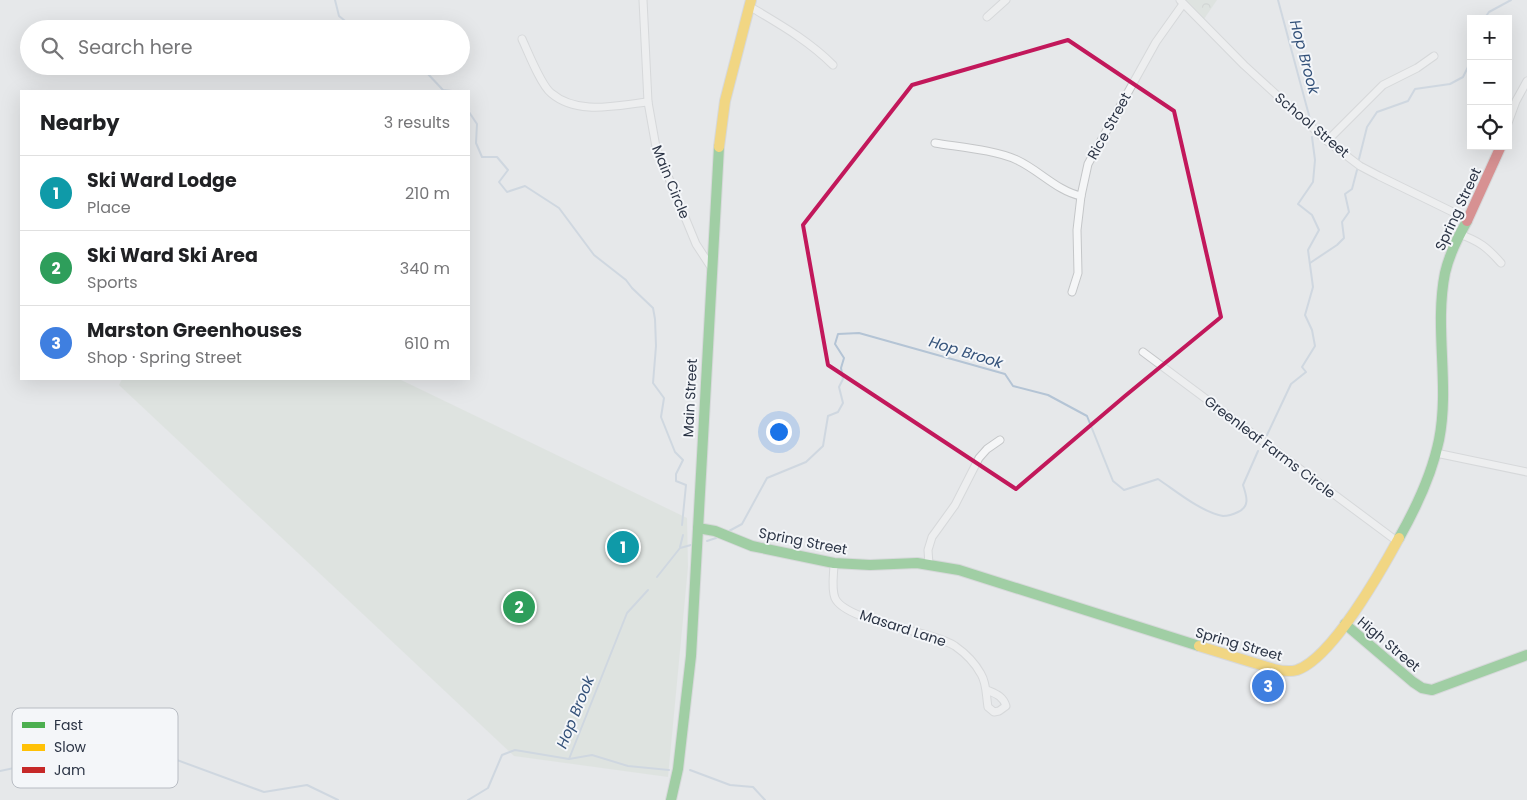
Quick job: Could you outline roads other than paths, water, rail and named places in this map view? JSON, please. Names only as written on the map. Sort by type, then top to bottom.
[{"type":"street","name":"Main Circle","points":[[643,0],[648,102],[656,147],[696,244],[711,267]]},
{"type":"street","points":[[987,17],[1006,0]]},
{"type":"street","name":"School Street","points":[[1181,2],[1244,65],[1327,142],[1360,166],[1467,219]]},
{"type":"street","name":"Rice Street","points":[[1072,292],[1078,273],[1077,230],[1081,196],[1092,155],[1181,2]]},
{"type":"street","points":[[750,3],[820,52],[834,65]]},
{"type":"street","name":"Main Street","points":[[671,800],[678,769],[691,661],[717,159],[725,101],[750,3]]},
{"type":"street","points":[[522,39],[550,93],[574,106],[599,107],[648,102]]},
{"type":"street","points":[[1327,142],[1383,85],[1417,68],[1434,56]]},
{"type":"street","points":[[1512,112],[1527,81]]},
{"type":"street","points":[[935,143],[1010,158],[1023,163],[1072,194],[1081,196]]},
{"type":"street","name":"Spring Street","points":[[698,528],[715,531],[752,546],[834,563],[870,565],[917,564],[959,570],[1221,654],[1283,671],[1296,670],[1311,662],[1345,624],[1398,542],[1426,483],[1436,453],[1443,403],[1443,291],[1449,260],[1459,234],[1499,150]]},
{"type":"street","points":[[1459,234],[1477,240],[1500,263]]},
{"type":"street","name":"Greenleaf Farms Circle","points":[[1143,352],[1398,542]]},
{"type":"street","points":[[929,565],[928,550],[932,537],[955,505],[979,458],[987,449],[1000,440]]},
{"type":"street","points":[[1436,453],[1527,472]]},
{"type":"street","name":"Masard Lane","points":[[834,563],[834,592],[839,604],[859,615],[935,637],[956,647],[974,662],[982,675],[987,690]]},
{"type":"street","name":"High Street","points":[[1345,624],[1413,682],[1422,688],[1432,690],[1527,655]]},
{"type":"waterway","points":[[335,0],[339,16],[344,20]]},
{"type":"waterway","name":"Hop Brook","points":[[1278,0],[1310,119]]},
{"type":"waterway","points":[[1487,15],[1511,0]]},
{"type":"waterway","points":[[1359,159],[1367,127],[1377,112],[1408,101],[1415,89],[1450,84],[1463,77],[1467,69]]},
{"type":"waterway","points":[[429,75],[443,90]]},
{"type":"waterway","points":[[470,114],[477,124],[476,143],[482,157],[497,157],[508,170],[499,182],[507,192],[525,186],[559,208],[594,255],[626,280],[653,308],[656,346],[653,383],[664,398],[661,417],[675,452],[683,460],[676,474],[676,481],[686,485],[682,525]]},
{"type":"waterway","name":"Hop Brook","points":[[1267,435],[1291,384],[1306,372],[1302,367],[1315,346],[1312,330],[1305,315],[1313,287],[1308,250],[1319,230],[1312,215],[1298,204],[1313,182],[1315,160],[1312,137]]},
{"type":"waterway","points":[[1310,263],[1344,238],[1342,222],[1349,212],[1345,194],[1352,189],[1357,170]]},
{"type":"waterway","name":"Hop Brook","points":[[729,531],[742,524],[767,478],[806,462],[823,446],[828,416],[838,412],[843,403],[839,387],[843,379],[841,368],[844,358],[835,344],[838,334],[859,333],[1005,374],[1013,386],[1048,395],[1087,416],[1113,481],[1124,490],[1158,479],[1189,501],[1206,510],[1223,516],[1230,515],[1245,507],[1246,496],[1243,485],[1258,451]]},
{"type":"waterway","points":[[680,547],[683,535]]},
{"type":"waterway","name":"Hop Brook","points":[[707,541],[716,538]]},
{"type":"waterway","name":"Hop Brook","points":[[657,577],[680,548],[691,545]]},
{"type":"waterway","name":"Hop Brook","points":[[468,800],[488,788],[502,755],[515,750],[569,759],[627,613],[648,590]]},
{"type":"waterway","points":[[569,759],[592,755],[628,766],[669,770]]},
{"type":"waterway","name":"Hop Brook","points":[[178,760],[264,792],[307,785],[338,800]]},
{"type":"waterway","name":"Hop Brook","points":[[0,771],[12,768]]},
{"type":"waterway","points":[[690,770],[730,785],[753,787],[765,800]]},
{"type":"place","name":"Ski Ward Lodge","points":[[623,547]]},
{"type":"place","name":"Ski Ward Ski Area","points":[[519,607]]},
{"type":"place","name":"Marston Greenhouses","points":[[1268,686]]}]
